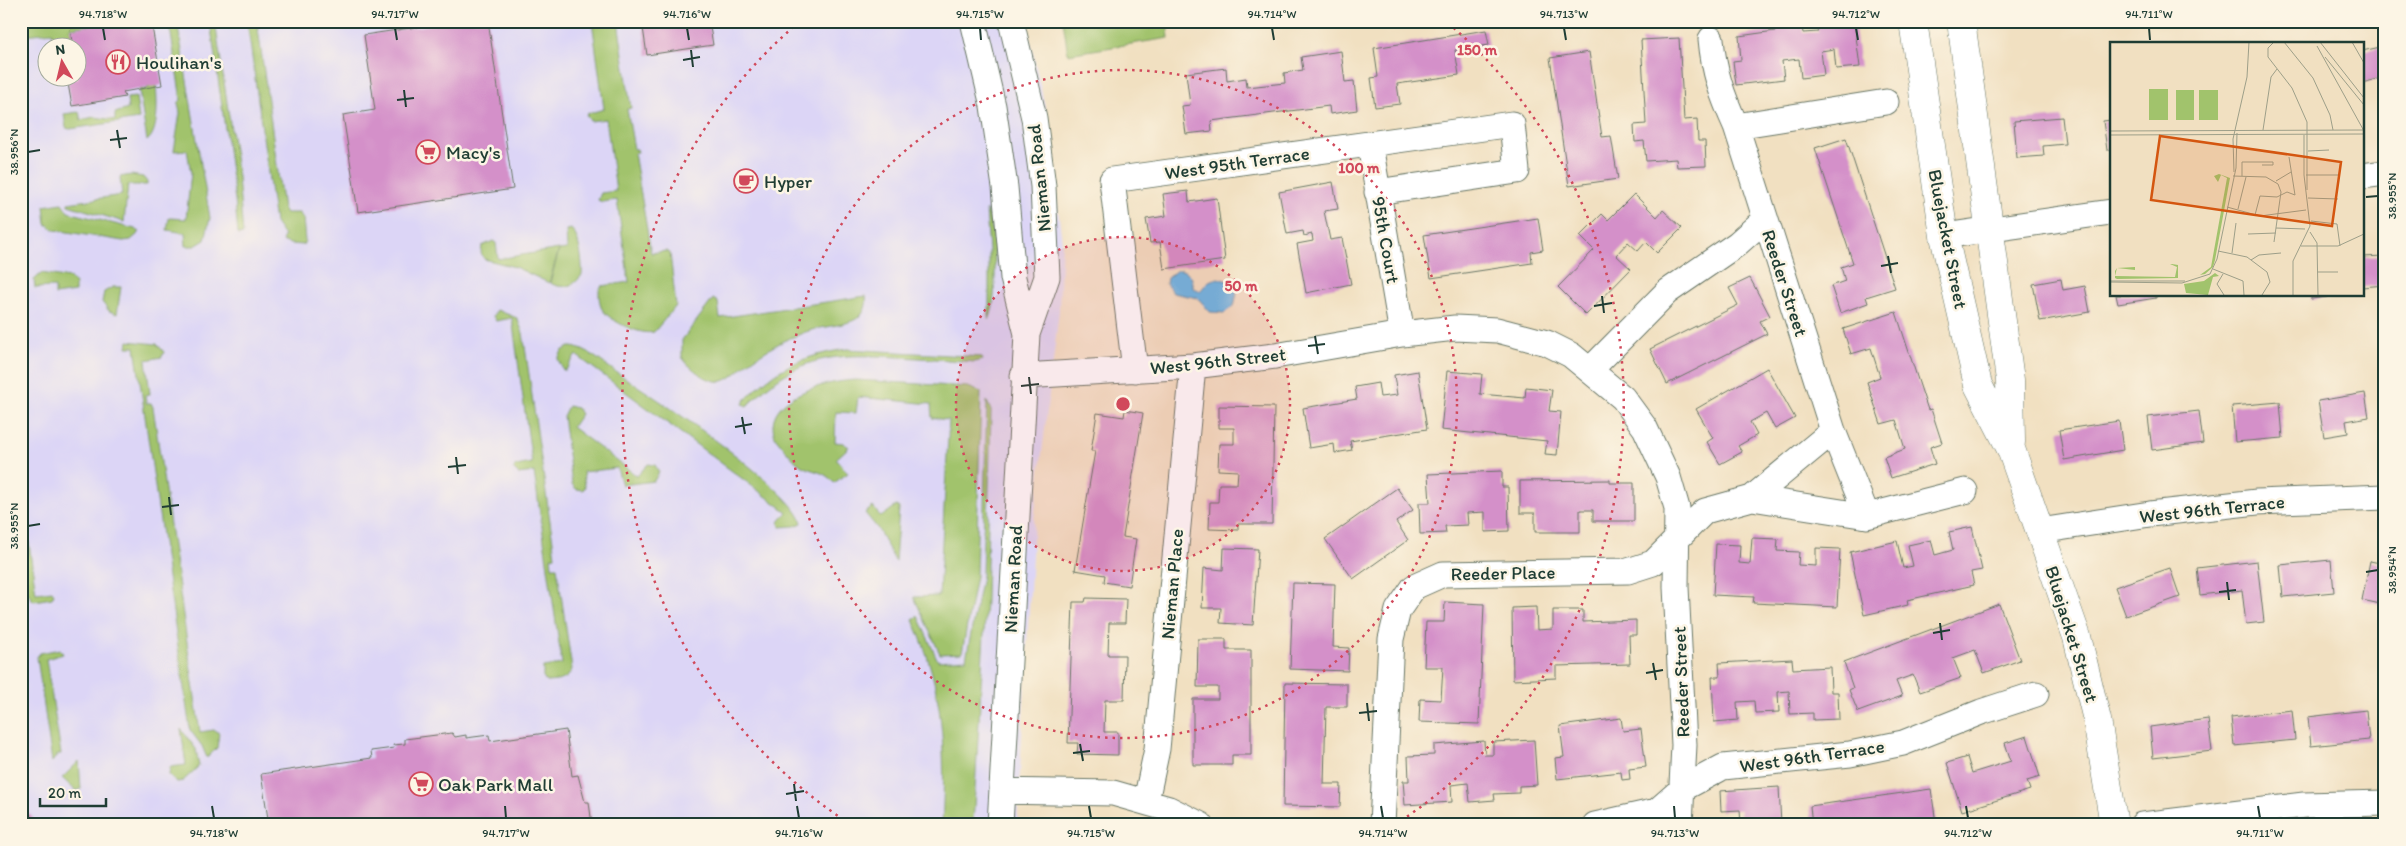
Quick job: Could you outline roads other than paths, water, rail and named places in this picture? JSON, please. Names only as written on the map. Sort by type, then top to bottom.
[{"type":"street","name":"Nieman Road","points":[[973,21],[992,106],[1005,187],[1013,278],[1027,334]]},
{"type":"street","name":"Nieman Road","points":[[1000,825],[1023,376],[1027,334],[1047,276],[1043,186],[1034,118],[1011,21]]},
{"type":"street","name":"Bluejacket Street","points":[[1913,21],[1944,236],[1978,385],[2011,449],[2082,655],[2098,720],[2114,825]]},
{"type":"street","name":"Bluejacket Street","points":[[1961,21],[2010,380],[2011,449]]},
{"type":"street","points":[[1590,370],[1667,292],[1737,244],[1765,220],[1736,126],[1715,73],[1711,39]]},
{"type":"street","points":[[1736,126],[1886,102]]},
{"type":"street","name":"West 95th Terrace","points":[[1135,370],[1112,180],[1370,146],[1512,124],[1517,171],[1377,192]]},
{"type":"street","name":"95th Court","points":[[1370,146],[1402,334]]},
{"type":"street","points":[[2364,176],[2385,174]]},
{"type":"street","points":[[1944,236],[2110,212]]},
{"type":"street","name":"Reeder Street","points":[[1765,220],[1833,431],[1867,516]]},
{"type":"street","name":"West 96th Street","points":[[1023,376],[1193,366],[1275,356],[1402,334],[1455,328],[1497,330],[1547,343],[1571,355],[1590,370]]},
{"type":"street","name":"Nieman Place","points":[[1146,801],[1157,749],[1193,366]]},
{"type":"street","name":"Reeder Street","points":[[1590,370],[1623,398],[1645,428],[1668,477],[1677,508],[1676,587],[1684,745],[1680,825]]},
{"type":"street","points":[[1676,539],[1705,511],[1752,498],[1833,431]]},
{"type":"street","points":[[1752,498],[1867,516],[1965,491]]},
{"type":"street","name":"West 96th Terrace","points":[[2040,531],[2150,514],[2257,502],[2385,497]]},
{"type":"street","name":"Reeder Place","points":[[1382,825],[1391,639],[1398,610],[1414,587],[1443,574],[1628,571],[1653,563],[1676,539]]},
{"type":"street","name":"West 96th Terrace","points":[[1594,825],[1657,811],[1682,789],[1723,767],[1850,754],[1902,743],[1982,712],[2036,694]]},
{"type":"street","points":[[1003,791],[1113,793],[1169,809],[1201,825]]},
{"type":"street","points":[[2142,825],[2304,805],[2385,803]]},
{"type":"water","points":[[1177,270],[1190,274],[1193,288],[1200,291],[1209,281],[1218,278],[1231,282],[1237,293],[1234,306],[1224,313],[1210,312],[1198,298],[1173,293],[1166,284],[1167,278]]},
{"type":"place","name":"Houlihan's","points":[[118,62]]},
{"type":"place","name":"Macy's","points":[[428,152]]},
{"type":"place","name":"Hyper","points":[[746,181]]},
{"type":"place","name":"Oak Park Mall","points":[[421,784]]}]
